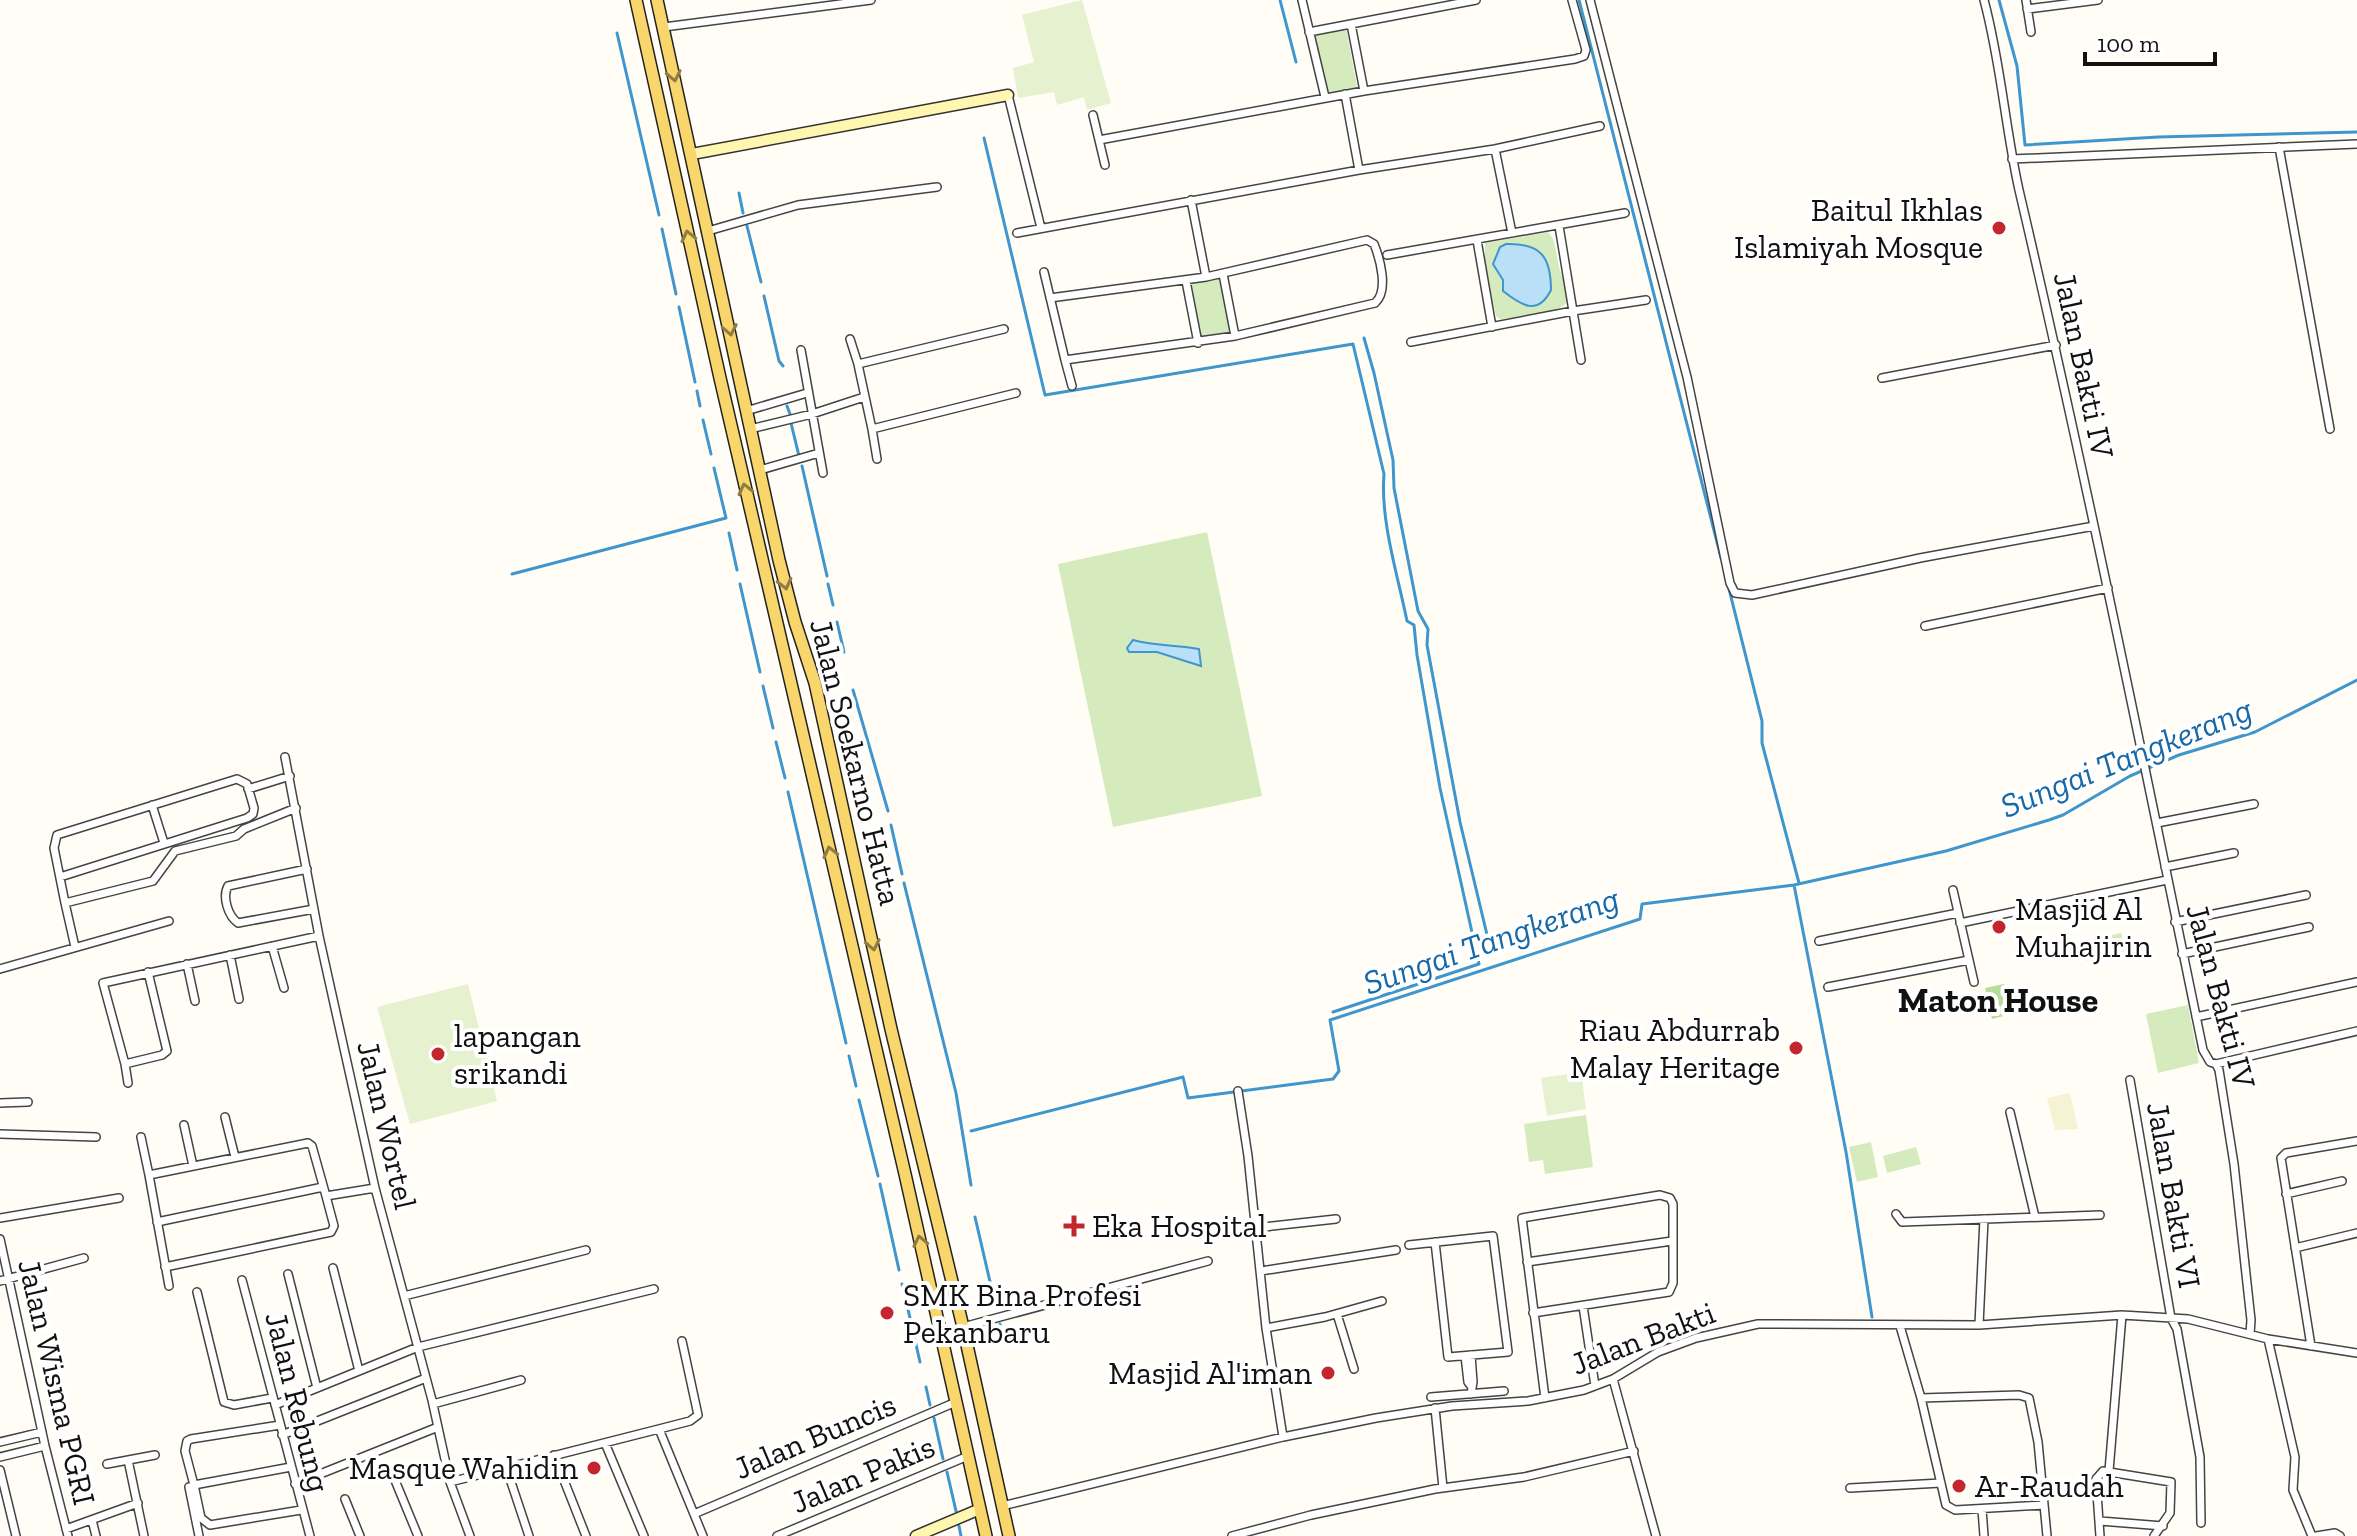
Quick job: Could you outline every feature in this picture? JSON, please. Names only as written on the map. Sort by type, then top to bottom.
[{"type":"main road","name":"Jalan Soekarno Hatta","points":[[636,0],[722,391],[986,1536]]},
{"type":"main road","name":"Jalan Soekarno Hatta","points":[[657,0],[750,429],[795,622],[815,683],[891,1029],[963,1327],[1009,1536]]},
{"type":"main road","points":[[871,1034],[891,1029]]},
{"type":"street","points":[[664,27],[871,0]]},
{"type":"street","points":[[1302,0],[1325,97]]},
{"type":"street","points":[[1309,32],[1476,0]]},
{"type":"street","points":[[1099,140],[1325,97],[1581,57],[1585,46],[1572,0]]},
{"type":"street","points":[[1590,0],[1687,377],[1730,583],[1735,593],[1752,595],[1920,558],[2094,526]]},
{"type":"street","name":"Jalan Bakti IV","points":[[1984,0],[2002,85],[2012,159],[2108,588],[2182,954],[2204,1054],[2219,1070],[2234,1164],[2250,1334]]},
{"type":"street","points":[[2031,32],[2026,4],[2098,0]]},
{"type":"street","points":[[1351,24],[1364,91]]},
{"type":"street","points":[[1345,94],[1359,170]]},
{"type":"street","points":[[692,154],[1008,95],[1041,228]]},
{"type":"street","points":[[1093,115],[1105,165]]},
{"type":"street","points":[[1017,233],[1359,170],[1495,149],[1600,126]]},
{"type":"street","points":[[2012,159],[2357,144]]},
{"type":"street","points":[[2279,147],[2330,429]]},
{"type":"street","points":[[1495,149],[1512,233]]},
{"type":"street","points":[[708,231],[798,205],[937,187]]},
{"type":"street","points":[[1191,200],[1206,277]]},
{"type":"street","points":[[1387,255],[1625,213]]},
{"type":"street","points":[[1559,226],[1581,360]]},
{"type":"street","points":[[1050,298],[1186,281],[1367,240],[1374,244],[1377,251],[1383,290],[1381,299],[1375,303],[1198,343],[1065,360]]},
{"type":"street","points":[[1477,240],[1492,327]]},
{"type":"street","points":[[1044,272],[1072,386]]},
{"type":"street","points":[[1223,274],[1235,336]]},
{"type":"street","points":[[1186,281],[1198,343]]},
{"type":"street","points":[[1411,342],[1646,300]]},
{"type":"street","points":[[858,364],[1004,329]]},
{"type":"street","points":[[850,339],[877,459]]},
{"type":"street","points":[[1882,378],[2056,345]]},
{"type":"street","points":[[801,350],[823,473]]},
{"type":"street","points":[[746,411],[807,393]]},
{"type":"street","points":[[872,429],[1016,393]]},
{"type":"street","points":[[750,429],[864,397]]},
{"type":"street","points":[[760,470],[819,453]]},
{"type":"street","points":[[1925,626],[2108,588]]},
{"type":"street","name":"Jalan Wortel","points":[[285,757],[319,936],[375,1188],[433,1404],[450,1482],[470,1536]]},
{"type":"street","points":[[248,789],[290,776]]},
{"type":"street","points":[[60,877],[253,814],[247,784],[237,779],[57,835],[54,848],[65,903],[75,947]]},
{"type":"street","points":[[2157,823],[2254,804]]},
{"type":"street","points":[[152,805],[164,843]]},
{"type":"street","points":[[65,903],[153,881],[175,851],[236,836],[244,829],[296,808]]},
{"type":"street","points":[[2165,867],[2234,853]]},
{"type":"street","points":[[307,869],[228,886],[226,901],[230,916],[238,923],[314,909]]},
{"type":"street","name":"Jalan Bakti IV","points":[[1960,923],[2167,880]]},
{"type":"street","points":[[1953,890],[1974,982]]},
{"type":"street","points":[[2175,922],[2306,895]]},
{"type":"street","points":[[1819,941],[1958,913]]},
{"type":"street","points":[[0,969],[169,921]]},
{"type":"street","points":[[2182,954],[2309,927]]},
{"type":"street","points":[[128,1083],[103,983],[319,936]]},
{"type":"street","points":[[272,946],[284,988]]},
{"type":"street","points":[[230,955],[239,999]]},
{"type":"street","points":[[1828,987],[1969,960]]},
{"type":"street","points":[[187,964],[195,1001]]},
{"type":"street","points":[[125,1064],[167,1051],[148,972]]},
{"type":"street","points":[[2196,1017],[2357,982]]},
{"type":"street","points":[[2216,1064],[2357,1031]]},
{"type":"street","name":"Jalan Bakti VI","points":[[2130,1080],[2171,1318],[2177,1329],[2200,1457],[2201,1523]]},
{"type":"street","points":[[1238,1091],[1246,1135],[1266,1328],[1283,1437]]},
{"type":"street","points":[[0,1103],[28,1102]]},
{"type":"street","points":[[2010,1112],[2035,1217]]},
{"type":"street","points":[[225,1117],[235,1157]]},
{"type":"street","points":[[184,1125],[193,1166]]},
{"type":"street","points":[[0,1134],[96,1137]]},
{"type":"street","points":[[141,1137],[169,1286]]},
{"type":"street","points":[[2311,1346],[2281,1161],[2286,1153],[2357,1141]]},
{"type":"street","points":[[149,1175],[310,1143],[334,1226],[331,1232],[165,1267]]},
{"type":"street","points":[[2286,1194],[2342,1181]]},
{"type":"street","points":[[157,1222],[324,1192],[375,1188]]},
{"type":"street","points":[[1533,1313],[1669,1292],[1673,1283],[1673,1204],[1668,1196],[1522,1218],[1533,1313],[1545,1398]]},
{"type":"street","points":[[0,1218],[119,1198]]},
{"type":"street","points":[[1896,1214],[1902,1222],[2100,1215]]},
{"type":"street","points":[[1255,1228],[1336,1219]]},
{"type":"street","points":[[1979,1325],[1984,1219]]},
{"type":"street","points":[[2295,1248],[2357,1233]]},
{"type":"street","points":[[1409,1245],[1435,1242],[1493,1236],[1508,1352],[1448,1357],[1435,1242]]},
{"type":"street","name":"Jalan Wisma PGRI","points":[[0,1239],[67,1532]]},
{"type":"street","points":[[1527,1262],[1672,1241]]},
{"type":"street","points":[[404,1296],[586,1250]]},
{"type":"street","points":[[1261,1271],[1396,1250]]},
{"type":"street","points":[[0,1281],[84,1258]]},
{"type":"street","points":[[963,1327],[1208,1261]]},
{"type":"street","points":[[333,1268],[359,1371]]},
{"type":"street","points":[[288,1274],[317,1388]]},
{"type":"street","name":"Jalan Rebung","points":[[242,1280],[310,1536]]},
{"type":"street","points":[[197,1292],[224,1402],[234,1405],[273,1401],[317,1388],[418,1347],[654,1289]]},
{"type":"street","points":[[1266,1328],[1337,1314],[1382,1301]]},
{"type":"street","points":[[1583,1306],[1595,1386]]},
{"type":"street","points":[[1337,1314],[1354,1369]]},
{"type":"street","points":[[2109,1471],[2122,1315]]},
{"type":"street","name":"Jalan Bakti","points":[[1002,1506],[1283,1437],[1435,1408],[1545,1398],[1595,1386],[1658,1352],[1696,1338],[1758,1324],[1979,1325],[2122,1315],[2171,1318],[2268,1339],[2357,1353]]},
{"type":"street","points":[[1900,1326],[1948,1507],[1982,1509],[2044,1505]]},
{"type":"street","points":[[2268,1339],[2295,1457],[2293,1490],[2314,1536],[2335,1533],[2340,1536]]},
{"type":"street","points":[[450,1482],[690,1421],[698,1415],[682,1341]]},
{"type":"street","points":[[1468,1355],[1472,1405]]},
{"type":"street","points":[[282,1435],[426,1378]]},
{"type":"street","points":[[1613,1379],[1656,1536]]},
{"type":"street","points":[[433,1404],[521,1380]]},
{"type":"street","points":[[1431,1397],[1471,1390],[1504,1391]]},
{"type":"street","points":[[1921,1398],[2028,1397],[2038,1442],[2047,1536]]},
{"type":"street","name":"Jalan Buncis","points":[[694,1514],[956,1402]]},
{"type":"street","points":[[1435,1408],[1443,1488]]},
{"type":"street","points":[[280,1425],[187,1441],[185,1451],[201,1518],[210,1525],[301,1510]]},
{"type":"street","points":[[295,1484],[438,1427]]},
{"type":"street","points":[[659,1429],[703,1536]]},
{"type":"street","points":[[0,1442],[42,1432]]},
{"type":"street","points":[[605,1443],[644,1536]]},
{"type":"street","points":[[0,1457],[45,1446]]},
{"type":"street","points":[[1232,1536],[1311,1515],[1443,1488],[1545,1473],[1634,1451]]},
{"type":"street","points":[[182,1452],[199,1536]]},
{"type":"street","points":[[107,1464],[155,1455]]},
{"type":"street","points":[[554,1455],[586,1536]]},
{"type":"street","name":"Jalan Pakis","points":[[777,1536],[968,1456]]},
{"type":"street","points":[[128,1460],[144,1536]]},
{"type":"street","points":[[194,1485],[291,1467]]},
{"type":"street","points":[[506,1467],[529,1536]]},
{"type":"street","points":[[0,1470],[16,1536]]},
{"type":"street","points":[[2100,1536],[2096,1477],[2103,1471],[2171,1482],[2172,1508],[2154,1536]]},
{"type":"street","points":[[392,1473],[418,1536]]},
{"type":"street","points":[[1850,1488],[1941,1483]]},
{"type":"street","points":[[345,1499],[360,1536]]},
{"type":"street","points":[[67,1532],[138,1503]]},
{"type":"street","points":[[916,1536],[980,1509]]},
{"type":"street","points":[[1982,1509],[1984,1536]]},
{"type":"street","points":[[92,1520],[96,1536]]},
{"type":"street","points":[[2100,1521],[2163,1526]]},
{"type":"shaded area","points":[[2070,1093],[2078,1129],[2055,1130],[2047,1098]]},
{"type":"green space","points":[[1082,0],[1111,103],[1087,110],[1084,97],[1057,105],[1054,92],[1018,98],[1013,68],[1034,62],[1022,15]]},
{"type":"green space","points":[[1346,28],[1357,86],[1355,89],[1329,93],[1314,33]]},
{"type":"green space","points":[[1548,232],[1555,244],[1567,290],[1566,303],[1546,312],[1500,319],[1496,316],[1485,269],[1485,243]]},
{"type":"green space","points":[[1222,277],[1233,334],[1199,341],[1189,282]]},
{"type":"green space","points":[[1207,532],[1262,796],[1113,827],[1058,564]]},
{"type":"green space","points":[[2121,933],[2127,957],[2120,958],[2119,954],[2086,961],[2082,942]]},
{"type":"green space","name":"lapangan srikandi","points":[[468,984],[497,1101],[410,1124],[377,1007]]},
{"type":"green space","points":[[2004,984],[2011,1014],[1992,1019],[1985,988]]},
{"type":"green space","points":[[2188,1005],[2199,1063],[2158,1073],[2146,1014]]},
{"type":"green space","points":[[1579,1075],[1582,1079],[1586,1109],[1547,1116],[1541,1078]]},
{"type":"green space","points":[[1586,1115],[1593,1167],[1545,1174],[1543,1160],[1529,1162],[1524,1124]]},
{"type":"green space","points":[[1871,1142],[1878,1177],[1857,1182],[1849,1147]]},
{"type":"green space","points":[[1916,1147],[1921,1164],[1887,1173],[1883,1156]]},
{"type":"water","points":[[1506,244],[1528,246],[1542,254],[1549,269],[1551,290],[1541,303],[1529,306],[1503,291],[1503,280],[1493,264],[1500,247]]},
{"type":"water","points":[[1133,640],[1199,649],[1201,666],[1157,652],[1129,652],[1127,648]]},
{"type":"waterway","points":[[1280,0],[1296,62]]},
{"type":"waterway","points":[[1579,0],[1721,558]]},
{"type":"waterway","points":[[1999,0],[2017,66],[2025,145],[2158,137],[2357,132]]},
{"type":"waterway","points":[[617,33],[659,215]]},
{"type":"waterway","points":[[984,138],[1045,395],[1353,344],[1384,474],[1383,492],[1391,548],[1407,621],[1414,625],[1440,788],[1479,964],[1333,1012]]},
{"type":"waterway","points":[[739,193],[743,213]]},
{"type":"waterway","points":[[747,226],[761,282]]},
{"type":"waterway","points":[[662,229],[676,294]]},
{"type":"waterway","points":[[764,296],[779,361],[783,366]]},
{"type":"waterway","points":[[679,307],[695,382]]},
{"type":"waterway","points":[[1364,338],[1393,460],[1394,488],[1418,611],[1428,629],[1427,645],[1460,822],[1489,943],[1497,942]]},
{"type":"waterway","points":[[697,391],[700,406]]},
{"type":"waterway","points":[[787,406],[790,414]]},
{"type":"waterway","points":[[703,420],[711,454]]},
{"type":"waterway","points":[[791,423],[799,456]]},
{"type":"waterway","points":[[802,466],[827,576]]},
{"type":"waterway","points":[[714,468],[726,518]]},
{"type":"waterway","points":[[512,574],[726,518]]},
{"type":"waterway","points":[[729,533],[737,570]]},
{"type":"waterway","points":[[740,584],[760,672]]},
{"type":"waterway","points":[[828,584],[833,605]]},
{"type":"waterway","points":[[1728,585],[1762,721],[1762,743],[1799,883]]},
{"type":"waterway","points":[[837,622],[844,652]]},
{"type":"waterway","name":"Sungai Tangkerang","points":[[971,1131],[1183,1077],[1188,1098],[1333,1079],[1339,1071],[1330,1020],[1640,919],[1642,904],[1794,885],[1946,851],[2049,820],[2130,776],[2179,755],[2255,732],[2357,680]]},
{"type":"waterway","points":[[763,686],[773,728]]},
{"type":"waterway","points":[[853,690],[888,811]]},
{"type":"waterway","points":[[776,742],[785,778]]},
{"type":"waterway","points":[[788,792],[846,1043]]},
{"type":"waterway","points":[[891,825],[902,874]]},
{"type":"waterway","points":[[904,883],[956,1093],[971,1185]]},
{"type":"waterway","points":[[1794,885],[1846,1152],[1872,1317]]},
{"type":"waterway","points":[[849,1056],[856,1086]]},
{"type":"waterway","points":[[859,1100],[878,1176]]},
{"type":"waterway","points":[[880,1184],[899,1270]]},
{"type":"waterway","points":[[975,1217],[991,1286]]},
{"type":"waterway","points":[[902,1284],[904,1291]]},
{"type":"waterway","points":[[907,1305],[920,1362]]},
{"type":"waterway","points":[[1000,1324],[1001,1329]]},
{"type":"waterway","points":[[926,1387],[930,1405]]},
{"type":"waterway","points":[[934,1418],[943,1459]]},
{"type":"waterway","points":[[947,1472],[956,1511]]},
{"type":"waterway","points":[[959,1526],[961,1536]]},
{"type":"place","name":"Baitul Ikhlas Islamiyah Mosque","points":[[1999,228]]},
{"type":"place","name":"Masjid Al Muhajirin","points":[[1999,927]]},
{"type":"place","name":"Riau Abdurrab Malay Heritage","points":[[1796,1048]]},
{"type":"place","name":"lapangan srikandi","points":[[438,1054]]},
{"type":"place","name":"Eka Hospital","points":[[1074,1226]]},
{"type":"place","name":"SMK Bina Profesi Pekanbaru","points":[[887,1313]]},
{"type":"place","name":"Masjid Al'iman","points":[[1328,1373]]},
{"type":"place","name":"Masque Wahidin","points":[[594,1468]]},
{"type":"place","name":"Ar-Raudah","points":[[1959,1486]]},
{"type":"district","name":"Maton House","points":[[1998,1000]]}]
